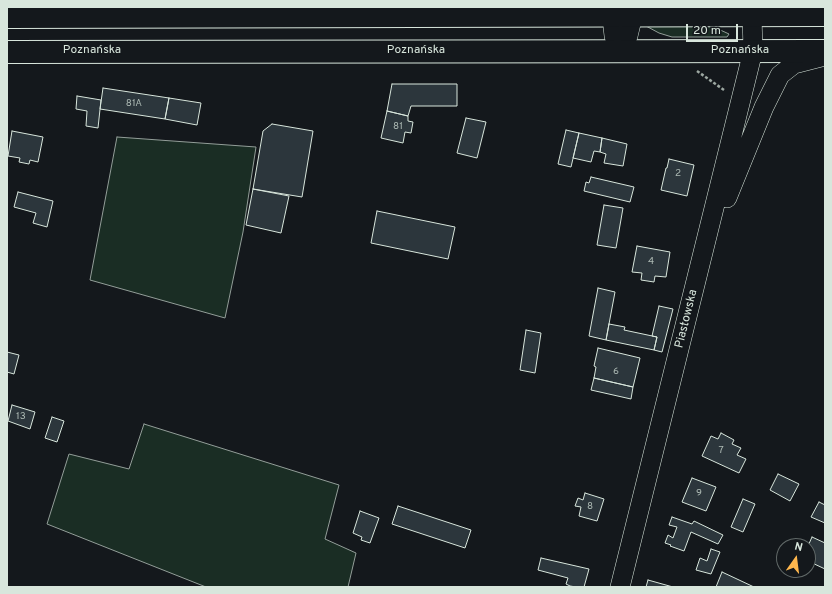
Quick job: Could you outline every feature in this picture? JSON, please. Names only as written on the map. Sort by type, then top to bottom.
[{"type":"main road","points":[[7,17],[314,12],[624,11],[708,11],[752,15],[825,15]]},
{"type":"main road","name":"Poznańska","points":[[7,52],[825,50]]},
{"type":"street","points":[[621,51],[614,36],[613,27],[624,11]]},
{"type":"street","name":"Piastowska","points":[[620,587],[753,51],[752,15]]},
{"type":"street","points":[[699,270],[764,107],[780,76],[794,64],[825,56]]},
{"type":"path","points":[[696,70],[732,96],[742,96]]},
{"type":"green space","points":[[705,25],[729,34],[727,37],[672,37],[659,33],[646,26]]},
{"type":"green space","points":[[117,137],[256,147],[243,232],[225,318],[90,280]]},
{"type":"green space","points":[[144,424],[339,485],[325,539],[356,553],[348,587],[206,587],[47,524],[69,454],[129,469]]},
{"type":"building","points":[[392,84],[457,84],[457,106],[411,106],[408,116],[387,111]]},
{"type":"building","points":[[103,88],[169,98],[165,119],[100,109]]},
{"type":"building","points":[[77,96],[101,100],[98,128],[86,126],[87,111],[76,109]]},
{"type":"building","points":[[169,98],[201,103],[197,125],[165,119]]},
{"type":"building","points":[[387,111],[408,116],[408,121],[413,122],[411,133],[405,132],[403,143],[381,138]]},
{"type":"building","points":[[466,118],[486,122],[477,158],[457,153]]},
{"type":"building","points":[[272,124],[313,131],[302,197],[253,189],[263,131]]},
{"type":"building","points":[[566,130],[579,133],[571,167],[558,164]]},
{"type":"building","points":[[12,131],[43,137],[38,162],[30,160],[29,164],[19,162],[20,158],[8,156]]},
{"type":"building","points":[[579,133],[602,138],[600,152],[594,151],[591,162],[573,158]]},
{"type":"building","points":[[602,138],[627,144],[623,166],[604,163],[606,154],[600,152]]},
{"type":"building","points":[[669,159],[694,165],[687,196],[661,190]]},
{"type":"building","points":[[591,177],[634,187],[630,202],[584,191],[586,182],[589,183]]},
{"type":"building","points":[[253,189],[289,196],[281,233],[246,225]]},
{"type":"building","points":[[18,192],[53,201],[47,227],[33,223],[36,213],[14,207]]},
{"type":"building","points":[[604,205],[623,208],[616,248],[597,245]]},
{"type":"building","points":[[377,211],[455,227],[448,259],[371,243]]},
{"type":"building","points":[[637,246],[670,252],[666,277],[655,276],[654,282],[641,280],[642,273],[632,272]]},
{"type":"building","points":[[598,288],[615,292],[606,340],[589,336]]},
{"type":"building","points":[[659,306],[673,309],[662,352],[654,350],[657,337],[652,336]]},
{"type":"building","points":[[609,324],[625,327],[624,330],[657,337],[654,350],[606,340]]},
{"type":"building","points":[[526,330],[541,333],[535,373],[520,370]]},
{"type":"building","points":[[598,348],[640,358],[633,387],[594,378],[596,367],[594,366]]},
{"type":"building","points":[[7,352],[19,355],[14,374],[7,372]]},
{"type":"building","points":[[594,378],[633,387],[631,399],[591,390]]},
{"type":"building","points":[[12,405],[35,412],[30,429],[8,421]]},
{"type":"building","points":[[52,417],[64,421],[57,442],[45,438]]},
{"type":"building","points":[[721,433],[734,440],[732,444],[741,448],[737,455],[746,459],[739,473],[702,456],[711,436],[718,439]]},
{"type":"building","points":[[778,474],[799,484],[790,501],[770,490]]},
{"type":"building","points":[[692,478],[716,487],[706,511],[682,502]]},
{"type":"building","points":[[585,493],[604,499],[597,521],[579,516],[581,507],[575,506],[578,498],[583,500]]},
{"type":"building","points":[[743,499],[755,504],[743,532],[731,527]]},
{"type":"building","points":[[819,502],[825,505],[825,523],[811,517]]},
{"type":"building","points":[[398,506],[471,530],[465,548],[392,524]]},
{"type":"building","points":[[360,511],[379,518],[370,543],[361,540],[362,537],[353,533]]},
{"type":"building","points":[[672,517],[692,524],[694,521],[723,535],[718,544],[691,532],[684,551],[665,543],[668,535],[673,538],[677,527],[669,525]]},
{"type":"building","points":[[816,539],[825,543],[825,569],[816,565]]},
{"type":"building","points":[[711,549],[720,552],[711,574],[696,570],[700,558],[707,561]]},
{"type":"building","points":[[541,558],[589,569],[584,587],[570,586],[566,584],[568,578],[538,570]]},
{"type":"building","points":[[722,572],[754,587],[716,587]]},
{"type":"building","points":[[648,580],[673,587],[646,587]]}]
